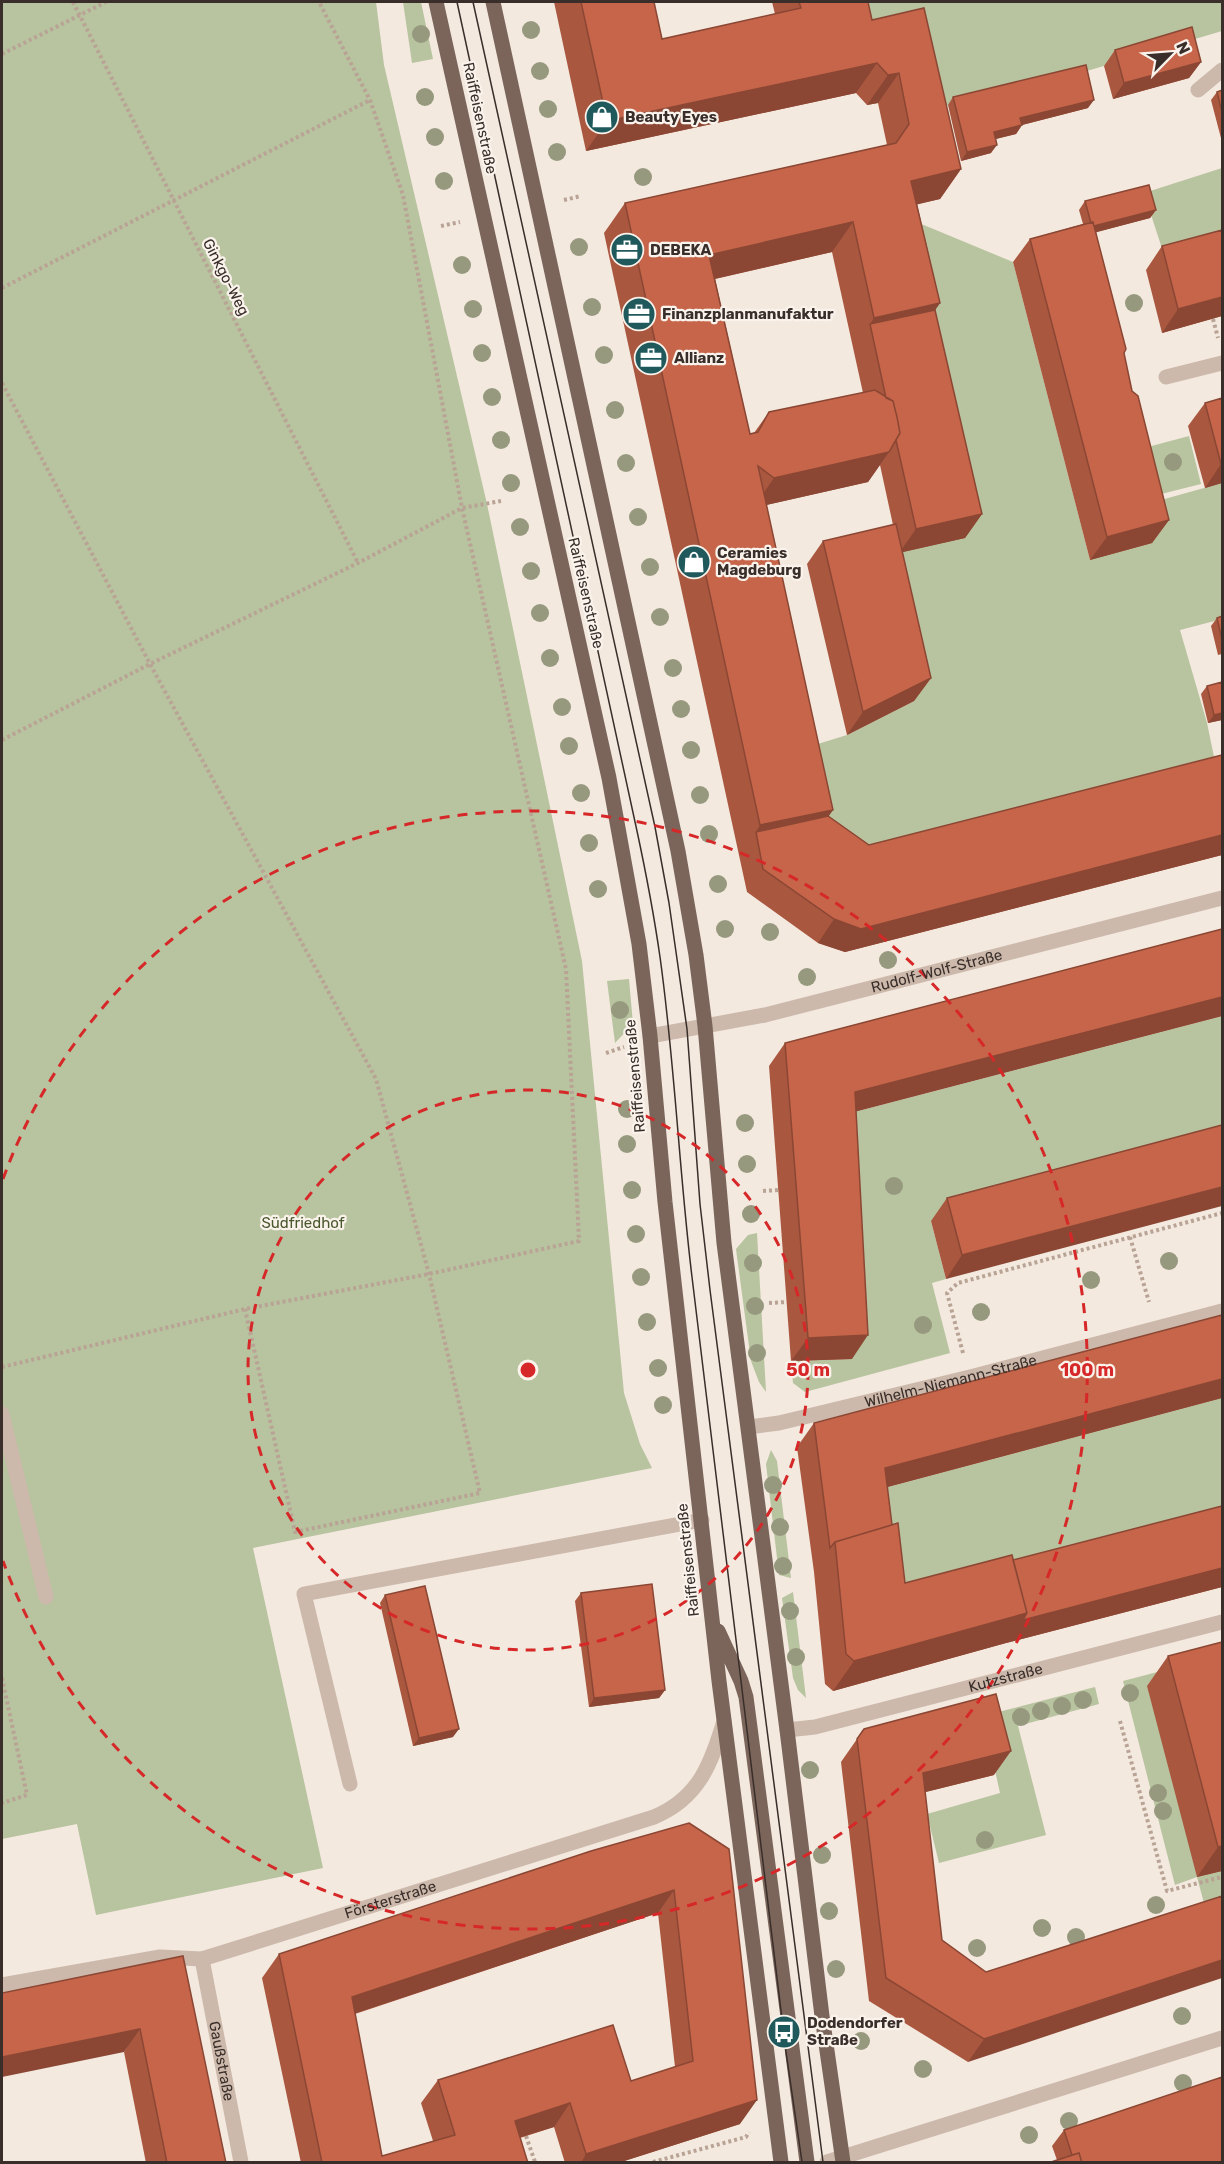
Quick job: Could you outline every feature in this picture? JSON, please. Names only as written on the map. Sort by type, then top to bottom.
[{"type":"main road","name":"Raiffeisenstraße","points":[[436,2],[609,778],[639,944],[665,1202],[712,1621],[781,2163]]},
{"type":"main road","points":[[493,2],[678,851],[696,955],[705,1026],[724,1243],[820,2004],[843,2160]]},
{"type":"main road","points":[[712,1621],[746,1697],[807,2163]]},
{"type":"street","points":[[1198,90],[1222,70]]},
{"type":"street","points":[[1166,377],[1222,363]]},
{"type":"street","name":"Rudolf-Wolf-Straße","points":[[650,1036],[765,1015],[1222,898]]},
{"type":"street","name":"Wilhelm-Niemann-Straße","points":[[748,1427],[779,1423],[970,1377],[1222,1311]]},
{"type":"street","points":[[2,1414],[46,1597]]},
{"type":"street","points":[[350,1784],[304,1594],[702,1520]]},
{"type":"street","name":"Kutzstraße","points":[[787,1730],[815,1727],[1222,1622]]},
{"type":"street","name":"Försterstraße","points":[[2,1985],[160,1957],[202,1959],[669,1811],[681,1803],[704,1775],[715,1751],[724,1721]]},
{"type":"street","name":"Gaußstraße","points":[[202,1959],[241,2163]]},
{"type":"street","points":[[827,2163],[843,2160],[1222,2038]]},
{"type":"path","name":"Ginkgo-Weg","points":[[73,2],[358,563]]},
{"type":"path","points":[[2,54],[106,2]]},
{"type":"path","points":[[2,1367],[245,1309],[429,1274],[579,1241],[566,969],[462,508],[403,195],[370,100],[319,2]]},
{"type":"path","points":[[2,288],[370,100]]},
{"type":"path","points":[[2,384],[150,664],[375,1079],[429,1274],[480,1493],[295,1532],[245,1309]]},
{"type":"path","points":[[2,740],[150,664],[358,563],[462,508],[501,501]]},
{"type":"path","points":[[762,1191],[778,1190]]},
{"type":"path","points":[[970,1377],[947,1293],[958,1283],[1222,1213]]},
{"type":"path","points":[[1173,1219],[1175,1226]]},
{"type":"path","points":[[1130,1237],[1156,1328]]},
{"type":"path","points":[[1085,1242],[1087,1248]]},
{"type":"path","points":[[993,1266],[994,1273]]},
{"type":"path","points":[[769,1304],[787,1302]]},
{"type":"path","points":[[2,1678],[27,1795],[2,1803]]},
{"type":"path","points":[[2,1710],[8,1708]]},
{"type":"path","points":[[1120,1721],[1167,1892],[1222,1877]]},
{"type":"path","points":[[653,2163],[746,2137],[750,2129]]},
{"type":"path","points":[[526,2136],[535,2163]]},
{"type":"green space","name":"Südfriedhof","points":[[2,2],[376,2],[384,65],[487,504],[582,961],[624,1393],[640,1444],[652,1468],[253,1548],[323,1868],[96,1915],[77,1824],[2,1839]]},
{"type":"green space","points":[[403,2],[421,2],[433,59],[412,63]]},
{"type":"green space","points":[[840,2],[1222,2],[1222,31],[1080,73],[948,105],[920,118]]},
{"type":"green space","points":[[1222,168],[1222,250],[1167,264],[1144,193]]},
{"type":"green space","points":[[890,211],[1013,262],[1090,560],[1143,505],[1222,483],[1222,619],[1180,630],[1207,723],[1218,776],[853,869],[792,752],[847,735],[914,701],[899,553]]},
{"type":"green space","points":[[1189,436],[1201,484],[1157,495],[1144,448]]},
{"type":"green space","points":[[629,979],[633,1024],[615,1043],[607,981]]},
{"type":"green space","points":[[1222,1016],[1222,1145],[931,1221],[946,1279],[932,1283],[950,1353],[805,1392],[793,1383],[791,1361],[851,1359],[839,1116]]},
{"type":"green space","points":[[757,1233],[766,1392],[759,1382],[751,1361],[736,1249],[748,1235]]},
{"type":"green space","points":[[1222,1398],[1222,1526],[884,1613],[869,1492]]},
{"type":"green space","points":[[771,1450],[777,1461],[791,1578],[779,1575],[766,1464]]},
{"type":"green space","points":[[793,1592],[806,1698],[798,1690],[793,1678],[782,1598]]},
{"type":"green space","points":[[1222,1655],[1197,1877],[1175,1885],[1123,1681]]},
{"type":"green space","points":[[1095,1687],[1099,1704],[1018,1726],[1046,1835],[939,1863],[927,1814],[1000,1793],[983,1716]]},
{"type":"green space","points":[[1222,1871],[1222,1913],[1208,1918],[1197,1877]]},
{"type":"building","points":[[581,2],[654,2],[662,39],[801,8],[799,2],[868,2],[872,20],[924,8],[961,169],[911,181],[940,303],[874,318],[853,222],[709,255],[750,434],[758,432],[769,412],[875,390],[893,401],[897,417],[900,433],[889,452],[774,478],[758,466],[833,810],[760,825],[625,203],[896,143],[909,124],[899,73],[888,75],[877,63],[607,121]]},
{"type":"building","points":[[1192,27],[1201,62],[1124,83],[1115,50]]},
{"type":"building","points":[[1086,65],[1094,100],[1020,118],[1022,125],[994,132],[997,145],[967,152],[953,97]]},
{"type":"building","points":[[1222,90],[1222,112],[1217,92]]},
{"type":"building","points":[[1149,185],[1156,210],[1094,226],[1093,222],[1091,223],[1085,201]]},
{"type":"building","points":[[1093,222],[1126,349],[1124,353],[1132,391],[1138,396],[1169,520],[1107,537],[1030,239]]},
{"type":"building","points":[[1222,230],[1222,297],[1178,309],[1162,246]]},
{"type":"building","points":[[935,310],[982,514],[916,529],[896,440],[900,433],[897,417],[893,401],[886,398],[870,324]]},
{"type":"building","points":[[1222,398],[1222,464],[1221,464],[1205,403]]},
{"type":"building","points":[[896,524],[931,678],[863,712],[823,541]]},
{"type":"building","points":[[1222,616],[1222,640],[1217,618]]},
{"type":"building","points":[[1222,682],[1222,713],[1214,715],[1207,686]]},
{"type":"building","points":[[1222,755],[1222,835],[861,929],[834,919],[763,869],[756,832],[828,816],[869,845]]},
{"type":"building","points":[[1222,929],[1222,997],[855,1092],[868,1335],[808,1338],[785,1043]]},
{"type":"building","points":[[1222,1125],[1222,1187],[962,1255],[947,1198]]},
{"type":"building","points":[[1222,1315],[1222,1379],[885,1468],[892,1525],[835,1542],[830,1548],[814,1423]]},
{"type":"building","points":[[1222,1506],[1222,1568],[1023,1620],[1027,1613],[1013,1560]]},
{"type":"building","points":[[898,1523],[905,1583],[1012,1555],[1027,1613],[854,1661],[846,1654],[835,1542]]},
{"type":"building","points":[[652,1584],[665,1690],[594,1698],[581,1593]]},
{"type":"building","points":[[425,1586],[459,1729],[419,1738],[385,1595]]},
{"type":"building","points":[[1222,1642],[1222,1846],[1218,1847],[1168,1656]]},
{"type":"building","points":[[996,1694],[1011,1751],[923,1773],[942,1940],[986,1972],[1222,1896],[1222,1960],[984,2039],[886,1978],[857,1739],[864,1729]]},
{"type":"building","points":[[689,1823],[729,1849],[757,2100],[586,2154],[570,2103],[515,2121],[528,2163],[322,2163],[279,1954],[591,1851]],"holes":[[[674,1890],[693,2061],[631,2081],[613,2025],[438,2080],[455,2135],[382,2156],[352,1997]]]},
{"type":"building","points":[[183,1956],[226,2163],[167,2163],[140,2029],[2,2057],[2,1993]]},
{"type":"building","points":[[1222,2077],[1222,2163],[1082,2163],[1079,2153],[1072,2155],[1064,2130]]},
{"type":"building","points":[[1079,2153],[1082,2163],[1048,2163]]},
{"type":"tram line","points":[[457,2],[637,831],[658,941],[670,1037],[692,1277],[786,2052],[802,2162]]},
{"type":"tram line","points":[[473,2],[655,827],[669,903],[687,1029],[700,1204],[710,1290],[823,2162]]},
{"type":"place","name":"Beauty Eyes","points":[[602,117]]},
{"type":"place","name":"DEBEKA","points":[[627,250]]},
{"type":"place","name":"Finanzplanmanufaktur","points":[[639,314]]},
{"type":"place","name":"Allianz","points":[[651,358]]},
{"type":"place","name":"Ceramies Magdeburg","points":[[694,562]]},
{"type":"place","name":"Dodendorfer Straße","points":[[784,2032]]}]
